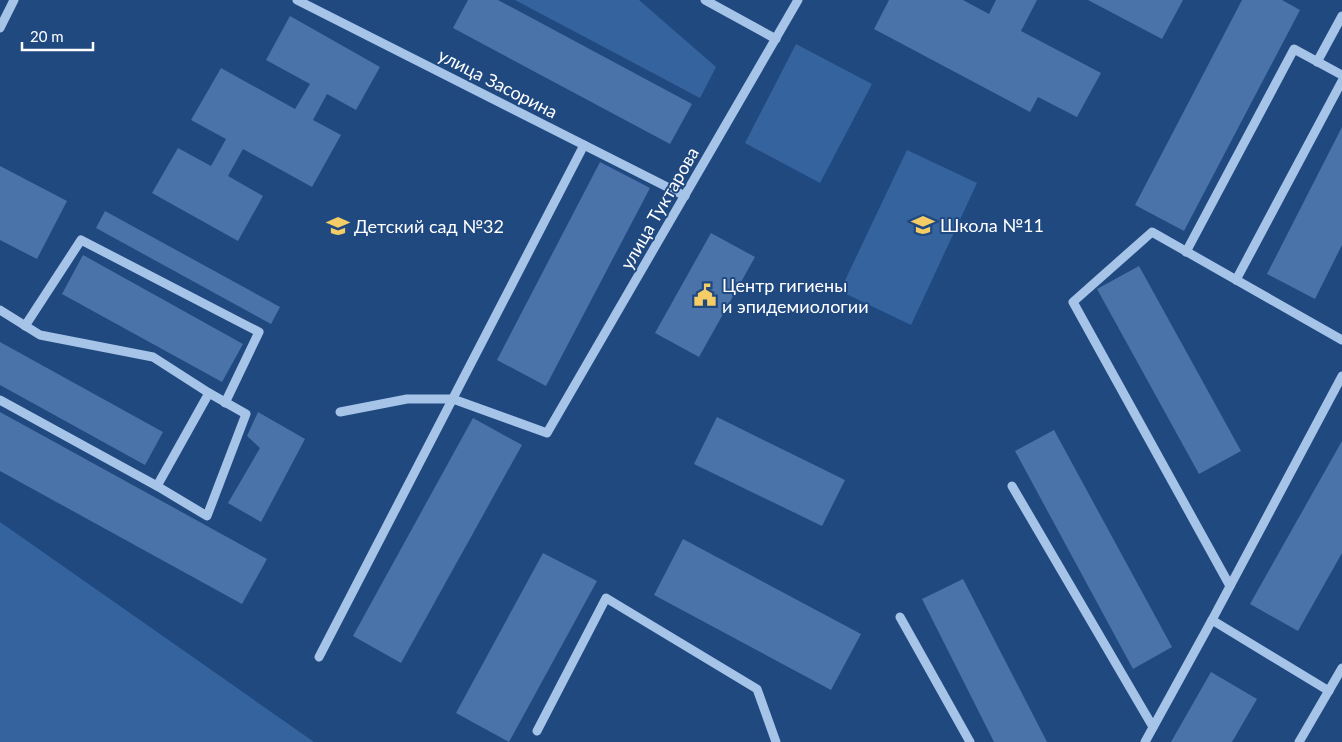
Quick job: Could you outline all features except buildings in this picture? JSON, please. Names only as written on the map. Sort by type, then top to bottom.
[{"type":"street","points":[[0,28],[14,0]]},
{"type":"street","name":"улица Засорина","points":[[297,0],[685,196]]},
{"type":"street","points":[[704,0],[776,39]]},
{"type":"street","name":"улица Туктарова","points":[[452,399],[548,433],[798,0]]},
{"type":"street","points":[[1317,62],[1342,16]]},
{"type":"street","points":[[1186,252],[1294,49],[1342,75]]},
{"type":"street","points":[[1236,280],[1342,81]]},
{"type":"street","points":[[319,657],[584,145]]},
{"type":"street","points":[[1230,586],[1073,302],[1152,232],[1342,340]]},
{"type":"street","points":[[25,326],[81,240],[259,332],[225,403]]},
{"type":"street","points":[[0,310],[40,335],[154,357],[225,403],[246,414],[207,516],[157,486],[0,400]]},
{"type":"street","points":[[1145,742],[1342,376]]},
{"type":"street","points":[[157,486],[209,393]]},
{"type":"street","points":[[340,412],[407,399],[452,399]]},
{"type":"street","points":[[1012,486],[1154,727]]},
{"type":"street","points":[[537,731],[606,598],[757,689],[776,742]]},
{"type":"street","points":[[900,617],[970,742]]},
{"type":"street","points":[[1212,620],[1329,691]]},
{"type":"street","points":[[1299,742],[1342,668]]},
{"type":"shaded area","points":[[515,0],[639,0],[716,67],[700,98]]},
{"type":"shaded area","points":[[796,44],[872,84],[820,183],[745,143]]},
{"type":"shaded area","points":[[907,150],[977,183],[911,325],[840,291]]},
{"type":"shaded area","points":[[0,522],[314,742],[0,742]]},
{"type":"place","name":"Школа №11","points":[[923,225]]},
{"type":"place","name":"Детский сад №32","points":[[338,226]]},
{"type":"place","name":"Центр гигиены и эпидемиологии","points":[[705,295]]}]
